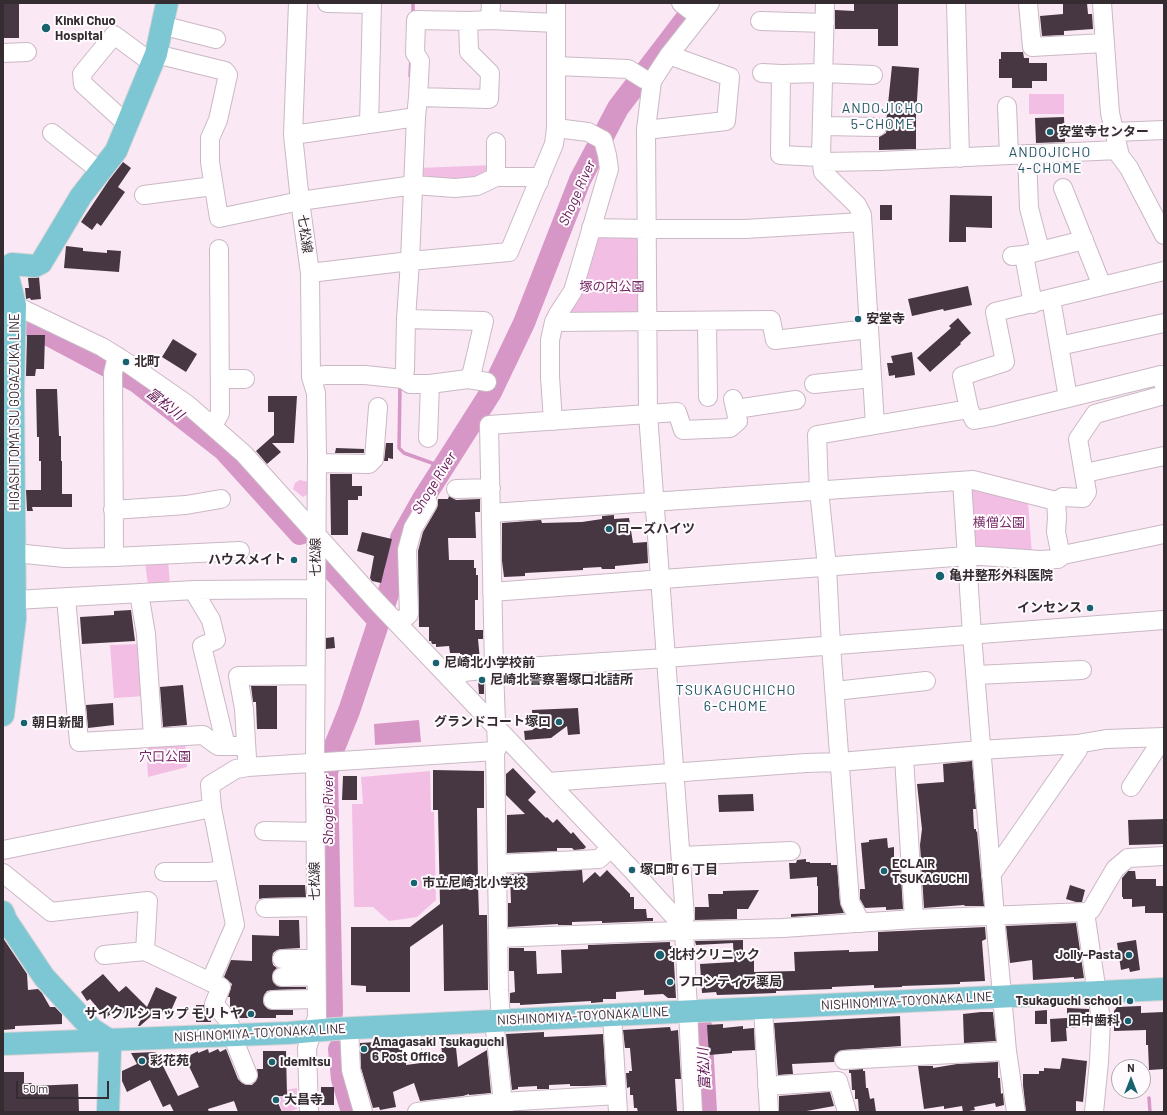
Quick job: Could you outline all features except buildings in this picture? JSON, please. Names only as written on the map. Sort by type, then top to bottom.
[{"type":"main road","name":"HIGASHITOMATSU GOGAZUKA LINE","points":[[3,715],[8,636],[15,619],[15,553],[8,393],[8,267],[12,264],[36,266],[41,263],[81,196],[116,151],[154,59],[166,3]]},
{"type":"main road","points":[[3,912],[6,920],[44,977],[92,1029],[109,1040],[108,1112]]},
{"type":"main road","name":"NISHINOMIYA-TOYONAKA LINE","points":[[3,1044],[232,1035],[497,1020],[1164,989]]},
{"type":"street","name":"七松線","points":[[298,3],[293,135],[300,202],[310,273],[311,377],[316,393],[317,463],[315,675],[326,762],[315,832],[316,1017],[307,1048],[309,1112]]},
{"type":"street","points":[[327,3],[372,4],[369,124]]},
{"type":"street","points":[[310,273],[410,260],[509,252],[554,144],[556,128],[556,3]]},
{"type":"street","points":[[643,78],[669,54],[690,10],[710,3]]},
{"type":"street","points":[[825,3],[821,160],[823,172],[860,210],[875,425]]},
{"type":"street","points":[[956,3],[960,158]]},
{"type":"street","points":[[1028,3],[1032,47],[1104,43]]},
{"type":"street","points":[[1102,3],[1110,113],[1118,150],[1164,235]]},
{"type":"street","points":[[401,378],[405,370],[406,319],[420,61],[415,53],[416,11],[468,21],[491,11],[556,23]]},
{"type":"street","points":[[418,97],[489,99],[490,73],[469,52],[468,21]]},
{"type":"street","points":[[760,21],[824,23]]},
{"type":"street","points":[[161,25],[216,39]]},
{"type":"street","points":[[128,125],[83,84],[82,74],[114,35],[154,59],[225,71],[228,75],[218,120],[210,138],[210,162],[218,218],[300,202],[414,185],[455,188],[470,187],[477,186],[496,177],[533,177],[538,182]]},
{"type":"street","points":[[3,53],[27,52]]},
{"type":"street","points":[[646,130],[726,121],[730,77],[669,54]]},
{"type":"street","points":[[556,66],[628,69],[643,78]]},
{"type":"street","points":[[762,73],[874,75]]},
{"type":"street","points":[[781,74],[780,155],[821,160],[880,161],[1118,150]]},
{"type":"street","points":[[643,78],[646,130],[648,414],[685,917],[683,927],[693,1112]]},
{"type":"street","points":[[1007,106],[1009,155]]},
{"type":"street","points":[[293,135],[416,117]]},
{"type":"street","points":[[822,126],[877,127]]},
{"type":"street","points":[[553,421],[550,377],[550,340],[554,322],[573,291],[608,169],[608,155],[603,140],[588,132],[556,128]]},
{"type":"street","points":[[1114,132],[1164,130]]},
{"type":"street","points":[[52,132],[100,171]]},
{"type":"street","points":[[496,142],[496,177]]},
{"type":"street","points":[[1027,154],[1028,208],[1025,254],[1033,304]]},
{"type":"street","points":[[144,195],[214,186]]},
{"type":"street","points":[[1063,188],[1102,286]]},
{"type":"street","points":[[592,225],[647,229],[745,229],[862,222]]},
{"type":"street","points":[[1025,254],[1084,240]]},
{"type":"street","points":[[213,426],[220,413],[219,249]]},
{"type":"street","points":[[1164,271],[995,312],[1005,362],[962,376],[969,409],[974,420],[1161,375],[1164,386]]},
{"type":"street","points":[[1051,299],[1068,398]]},
{"type":"street","points":[[9,302],[102,347],[115,365],[188,405],[244,454],[377,602],[453,681],[496,742],[548,782],[605,853],[683,927]]},
{"type":"street","points":[[406,319],[484,321],[472,372],[468,380]]},
{"type":"street","points":[[554,322],[771,320],[775,340],[868,329]]},
{"type":"street","points":[[707,321],[708,397]]},
{"type":"street","points":[[1059,346],[1164,322]]},
{"type":"street","points":[[111,557],[115,365]]},
{"type":"street","points":[[311,377],[325,375],[365,374],[401,378],[410,384],[430,384],[468,380],[487,382]]},
{"type":"street","points":[[814,384],[872,378]]},
{"type":"street","points":[[220,380],[245,380]]},
{"type":"street","points":[[428,438],[430,384]]},
{"type":"street","points":[[491,513],[973,480],[1056,501],[1063,497],[1083,498],[1087,492],[1085,472],[1078,439],[1095,414],[1164,396]]},
{"type":"street","points":[[503,1107],[497,1020],[498,864],[489,425],[677,412],[680,426],[683,430],[730,428],[738,421],[734,404],[796,400]]},
{"type":"street","points":[[317,463],[369,464],[374,459],[378,407]]},
{"type":"street","points":[[861,923],[850,902],[817,435],[969,409]]},
{"type":"street","points":[[1085,472],[1164,456]]},
{"type":"street","points":[[962,481],[966,556],[991,875],[1007,1051],[1016,1112]]},
{"type":"street","points":[[456,489],[491,488]]},
{"type":"street","points":[[113,510],[186,505],[221,500]]},
{"type":"street","points":[[1056,501],[1056,532],[1061,556]]},
{"type":"street","points":[[396,622],[409,614],[407,550],[413,528],[428,503]]},
{"type":"street","points":[[492,592],[966,556],[1040,560],[1058,558],[1061,556],[1164,534]]},
{"type":"street","points":[[15,553],[65,558],[83,558],[240,551]]},
{"type":"street","points":[[15,600],[195,590],[316,589]]},
{"type":"street","points":[[195,590],[196,595],[211,620],[216,640],[202,646],[226,746]]},
{"type":"street","points":[[139,593],[146,634],[153,737]]},
{"type":"street","points":[[66,598],[79,742],[203,735],[218,746],[246,746]]},
{"type":"street","points":[[453,681],[463,672],[494,669],[831,646],[1164,620]]},
{"type":"street","points":[[976,675],[1082,670]]},
{"type":"street","points":[[248,767],[244,709],[238,676],[315,675]]},
{"type":"street","points":[[835,691],[926,681]]},
{"type":"street","points":[[548,782],[1077,744],[1106,739],[1164,737]]},
{"type":"street","points":[[1131,787],[1164,737]]},
{"type":"street","points":[[210,982],[235,925],[212,808],[210,785],[236,769],[248,767],[326,762],[496,742]]},
{"type":"street","points":[[991,875],[1078,750],[1077,744]]},
{"type":"street","points":[[904,756],[914,919]]},
{"type":"street","points":[[3,850],[212,808]]},
{"type":"street","points":[[264,831],[315,832]]},
{"type":"street","points":[[681,856],[791,851]]},
{"type":"street","points":[[498,864],[605,853]]},
{"type":"street","points":[[498,938],[683,927],[783,928],[914,919],[995,917],[1085,912],[1091,910],[1115,870],[1128,858],[1164,856]]},
{"type":"street","points":[[164,872],[209,872],[224,870]]},
{"type":"street","points":[[3,873],[51,912],[148,901],[145,951]]},
{"type":"street","points":[[265,908],[315,907]]},
{"type":"street","points":[[1085,912],[1101,1020],[1094,1112]]},
{"type":"street","points":[[104,955],[145,951],[221,987],[214,1004],[229,1021],[232,1035],[248,1075]]},
{"type":"street","points":[[282,959],[316,968]]},
{"type":"street","points":[[282,977],[316,968]]},
{"type":"street","points":[[273,1000],[316,999]]},
{"type":"street","points":[[763,1008],[769,1112]]},
{"type":"street","points":[[417,1112],[503,1107],[618,1104],[612,1015]]},
{"type":"street","points":[[412,1025],[412,1053]]},
{"type":"street","points":[[349,1028],[351,1070],[363,1112]]},
{"type":"street","points":[[844,1060],[1007,1051]]},
{"type":"street","points":[[768,1086],[838,1082],[847,1112]]},
{"type":"green space","points":[[1029,94],[1064,94],[1064,114],[1029,114]]},
{"type":"green space","points":[[493,165],[492,170],[476,182],[422,179],[419,168]]},
{"type":"green space","name":"塚の内公園","points":[[599,237],[637,238],[641,242],[642,312],[562,317],[595,240]]},
{"type":"green space","points":[[300,480],[308,482],[308,494],[303,497],[293,489],[295,483]]},
{"type":"green space","name":"横僧公園","points":[[973,487],[1028,502],[1032,554],[977,550],[972,545],[969,492]]},
{"type":"green space","points":[[168,561],[170,584],[148,585],[145,563]]},
{"type":"green space","points":[[141,644],[145,696],[114,698],[110,645]]},
{"type":"green space","name":"穴口公園","points":[[185,741],[187,767],[148,777],[146,743]]},
{"type":"green space","points":[[430,771],[431,812],[434,812],[436,900],[417,917],[389,921],[373,907],[354,907],[352,804],[363,804],[361,777]]},
{"type":"green space","points":[[297,1088],[297,1109],[283,1112],[275,1092]]},
{"type":"shaded area","points":[[419,720],[421,742],[375,745],[374,724]]},
{"type":"waterway","points":[[413,3],[413,16]]},
{"type":"waterway","name":"Shoge River","points":[[332,1013],[327,773],[332,753],[349,711],[395,573],[401,538],[423,499],[491,392],[524,323],[580,180],[618,108],[698,3]]},
{"type":"waterway","points":[[410,76],[411,58]]},
{"type":"waterway","name":"富松川","points":[[3,311],[137,382],[224,450],[300,534]]},
{"type":"waterway","points":[[400,385],[399,448],[404,453],[443,467]]},
{"type":"waterway","name":"富松川","points":[[332,569],[379,621]]},
{"type":"waterway","name":"富松川","points":[[701,1026],[706,1112]]},
{"type":"waterway","name":"Shoge River","points":[[339,1049],[342,1079],[352,1112]]},
{"type":"waterway","points":[[1149,1099],[1150,1112]]},
{"type":"place","name":"Kinki Chuo Hospital","points":[[46,28]]},
{"type":"place","name":"安堂寺センター","points":[[1050,132]]},
{"type":"place","name":"安堂寺","points":[[858,319]]},
{"type":"place","name":"北町","points":[[126,362]]},
{"type":"place","name":"ローズハイツ","points":[[609,529]]},
{"type":"place","name":"ハウスメイト","points":[[294,560]]},
{"type":"place","name":"亀井整形外科医院","points":[[940,576]]},
{"type":"place","name":"インセンス","points":[[1090,608]]},
{"type":"place","name":"尼崎北小学校前","points":[[436,663]]},
{"type":"place","name":"尼崎北警察署塚口北詰所","points":[[482,680]]},
{"type":"place","name":"グランドコート塚口","points":[[559,722]]},
{"type":"place","name":"朝日新聞","points":[[24,723]]},
{"type":"place","name":"塚口町６丁目","points":[[632,870]]},
{"type":"place","name":"ECLAIR TSUKAGUCHI","points":[[884,871]]},
{"type":"place","name":"市立尼崎北小学校","points":[[414,883]]},
{"type":"place","name":"北村クリニック","points":[[660,955]]},
{"type":"place","name":"Jolly-Pasta","points":[[1129,955]]},
{"type":"place","name":"フロンティア薬局","points":[[670,982]]},
{"type":"place","name":"Tsukaguchi school","points":[[1130,1001]]},
{"type":"place","name":"サイクルショップ モリトヤ","points":[[251,1014]]},
{"type":"place","name":"田中歯科","points":[[1128,1021]]},
{"type":"place","name":"Amagasaki Tsukaguchi 6 Post Office","points":[[364,1049]]},
{"type":"place","name":"彩花苑","points":[[142,1061]]},
{"type":"place","name":"Idemitsu","points":[[272,1062]]},
{"type":"place","name":"大昌寺","points":[[276,1100]]},
{"type":"district","name":"ANDOJICHO 5-CHOME","points":[[883,116]]},
{"type":"district","name":"ANDOJICHO 4-CHOME","points":[[1050,160]]},
{"type":"district","name":"TSUKAGUCHICHO 6-CHOME","points":[[736,698]]}]
